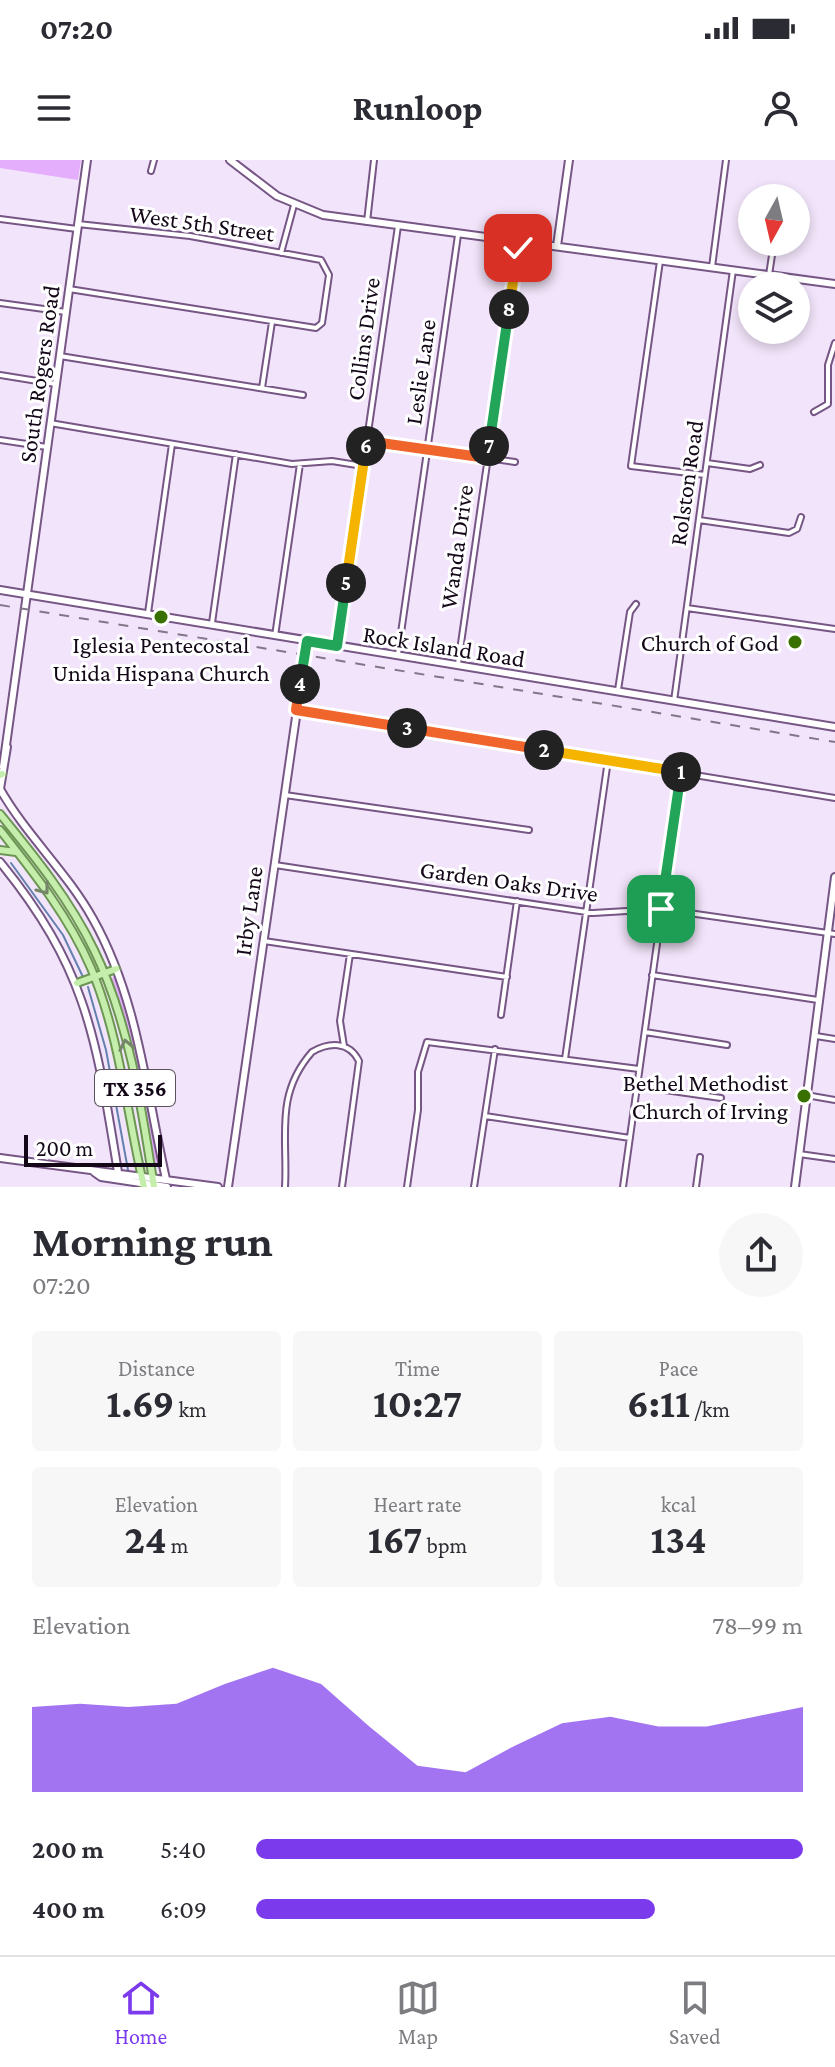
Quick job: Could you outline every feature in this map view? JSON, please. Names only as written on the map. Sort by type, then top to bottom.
[{"type":"main road","name":"TX 356","points":[[0,814],[68,904],[105,973],[125,1040],[154,1183]]},
{"type":"main road","name":"TX 356","points":[[0,830],[68,924],[94,977],[113,1035],[143,1185]]},
{"type":"main road","points":[[0,850],[16,853]]},
{"type":"main road","points":[[77,983],[116,969]]},
{"type":"street","name":"South Rogers Road","points":[[0,789],[87,160]]},
{"type":"street","points":[[151,171],[154,160]]},
{"type":"street","name":"West 5th Street","points":[[230,160],[263,187],[294,205],[323,215],[747,272]]},
{"type":"street","points":[[367,222],[374,160]]},
{"type":"street","points":[[557,246],[569,160]]},
{"type":"street","points":[[712,267],[726,160]]},
{"type":"street","points":[[281,253],[294,205]]},
{"type":"street","name":"West 5th Street","points":[[0,219],[190,236],[321,260],[329,275],[322,323],[311,328],[272,322]]},
{"type":"street","name":"Collins Drive","points":[[337,646],[398,226]]},
{"type":"street","name":"Leslie Lane","points":[[398,657],[458,235]]},
{"type":"street","name":"Wanda Drive","points":[[458,666],[519,243]]},
{"type":"street","points":[[660,260],[631,466],[705,475]]},
{"type":"street","name":"Rolston Road","points":[[674,701],[733,270]]},
{"type":"street","name":"West 5th Street","points":[[810,281],[835,284]]},
{"type":"street","points":[[69,289],[272,322],[262,388]]},
{"type":"street","points":[[0,303],[66,312]]},
{"type":"street","points":[[814,412],[828,404],[828,365],[835,343]]},
{"type":"street","points":[[60,356],[303,395]]},
{"type":"street","points":[[0,375],[56,384]]},
{"type":"street","points":[[50,423],[300,464],[329,461],[363,466]]},
{"type":"street","points":[[0,440],[47,447]]},
{"type":"street","points":[[367,441],[515,462]]},
{"type":"street","points":[[148,616],[172,443]]},
{"type":"street","points":[[211,626],[236,454]]},
{"type":"street","points":[[707,463],[750,469],[760,465]]},
{"type":"street","points":[[275,636],[300,464]]},
{"type":"street","points":[[699,520],[789,533],[797,529],[801,517]]},
{"type":"street","name":"Rock Island Road","points":[[0,590],[835,727]]},
{"type":"street","points":[[617,692],[630,612],[636,604]]},
{"type":"street","points":[[687,608],[835,629]]},
{"type":"street","name":"Irby Lane","points":[[228,1187],[307,641]]},
{"type":"street","points":[[296,710],[835,798]]},
{"type":"street","points":[[565,1059],[608,760]]},
{"type":"street","points":[[623,1187],[681,772]]},
{"type":"street","points":[[0,789],[80,897],[116,969],[137,1038],[166,1179]]},
{"type":"street","points":[[283,794],[529,830]]},
{"type":"street","name":"Garden Oaks Drive","points":[[273,865],[586,912],[661,909],[831,934]]},
{"type":"street","points":[[1,866],[47,924],[77,983],[98,1053],[118,1172]]},
{"type":"street","points":[[795,1187],[818,1000],[831,934],[835,877]]},
{"type":"street","points":[[501,1015],[517,901]]},
{"type":"street","points":[[262,941],[507,977]]},
{"type":"street","points":[[344,1046],[340,1016],[350,954]]},
{"type":"street","points":[[652,975],[818,1000]]},
{"type":"street","points":[[645,1032],[727,1045]]},
{"type":"street","points":[[813,1036],[835,1039]]},
{"type":"street","points":[[407,1187],[418,1110],[418,1072],[427,1042],[639,1069]]},
{"type":"street","points":[[285,1187],[283,1131],[294,1082],[312,1052],[331,1044],[344,1046],[357,1056],[359,1066],[342,1187]]},
{"type":"street","points":[[474,1187],[495,1049]]},
{"type":"street","points":[[637,1086],[721,1098]]},
{"type":"street","points":[[806,1095],[835,1100]]},
{"type":"street","points":[[485,1116],[630,1138]]},
{"type":"street","points":[[799,1154],[835,1159]]},
{"type":"street","points":[[696,1187],[700,1157]]},
{"type":"street","points":[[0,1158],[94,1172],[141,1175],[167,1187]]},
{"type":"street","points":[[94,1172],[121,1183],[143,1185],[166,1179],[218,1187]]},
{"type":"shaded area","points":[[0,160],[81,160],[78,180],[0,168]]},
{"type":"shaded area","points":[[117,975],[134,1032],[162,1171],[155,1165],[128,1029],[112,978]]},
{"type":"waterway","points":[[11,863],[63,935],[83,977]]},
{"type":"waterway","points":[[88,987],[106,1050],[128,1170]]},
{"type":"railway","points":[[0,605],[835,742]]},
{"type":"place","name":"Iglesia Pentecostal Unida Hispana Church","points":[[161,617]]},
{"type":"place","name":"Church of God","points":[[795,642]]},
{"type":"place","name":"Bethel Methodist Church of Irving","points":[[804,1096]]},
{"type":"route","points":[[518,248],[487,458],[367,441],[337,646],[307,641],[296,710],[681,772],[661,909]]}]
